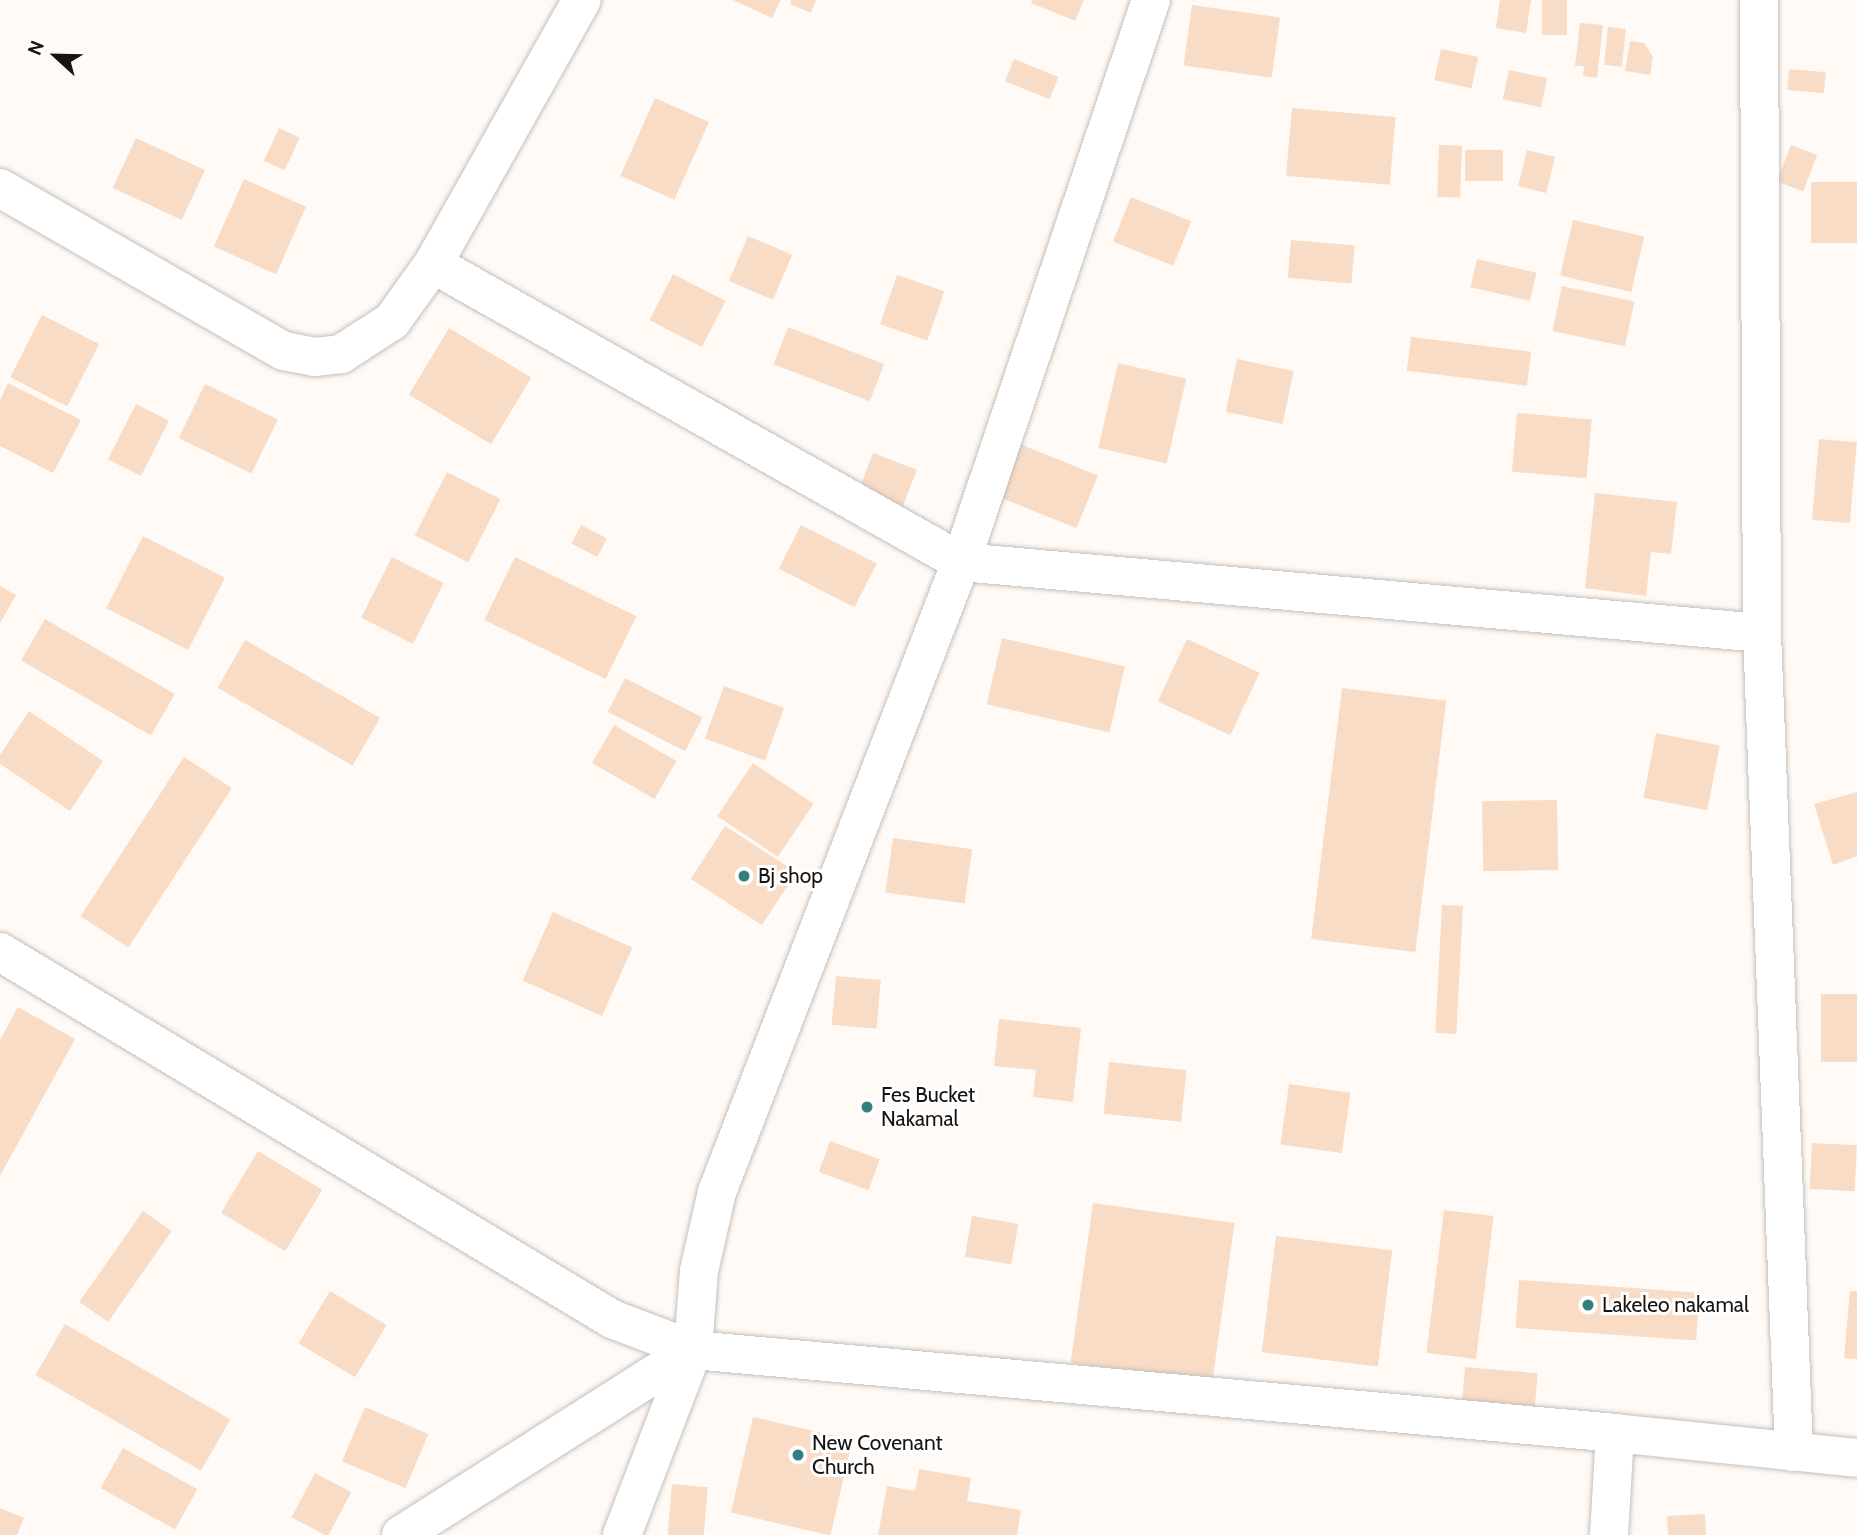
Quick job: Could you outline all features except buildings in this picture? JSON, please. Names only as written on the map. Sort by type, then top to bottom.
[{"type":"street","points":[[0,188],[284,351],[314,357],[341,354],[391,321],[433,264],[582,0]]},
{"type":"street","points":[[622,1535],[692,1350],[699,1270],[717,1192],[961,562],[1151,0]]},
{"type":"street","points":[[1759,0],[1762,633],[1794,1452]]},
{"type":"street","points":[[433,264],[961,562],[1762,633]]},
{"type":"street","points":[[0,952],[612,1319],[692,1350],[1615,1433],[1857,1458]]},
{"type":"street","points":[[401,1535],[692,1350]]},
{"type":"street","points":[[1609,1535],[1615,1433]]},
{"type":"place","name":"Bj shop","points":[[744,876]]},
{"type":"place","name":"Fes Bucket Nakamal","points":[[867,1107]]},
{"type":"place","name":"Lakeleo nakamal","points":[[1588,1305]]},
{"type":"place","name":"New Covenant Church","points":[[798,1455]]}]
